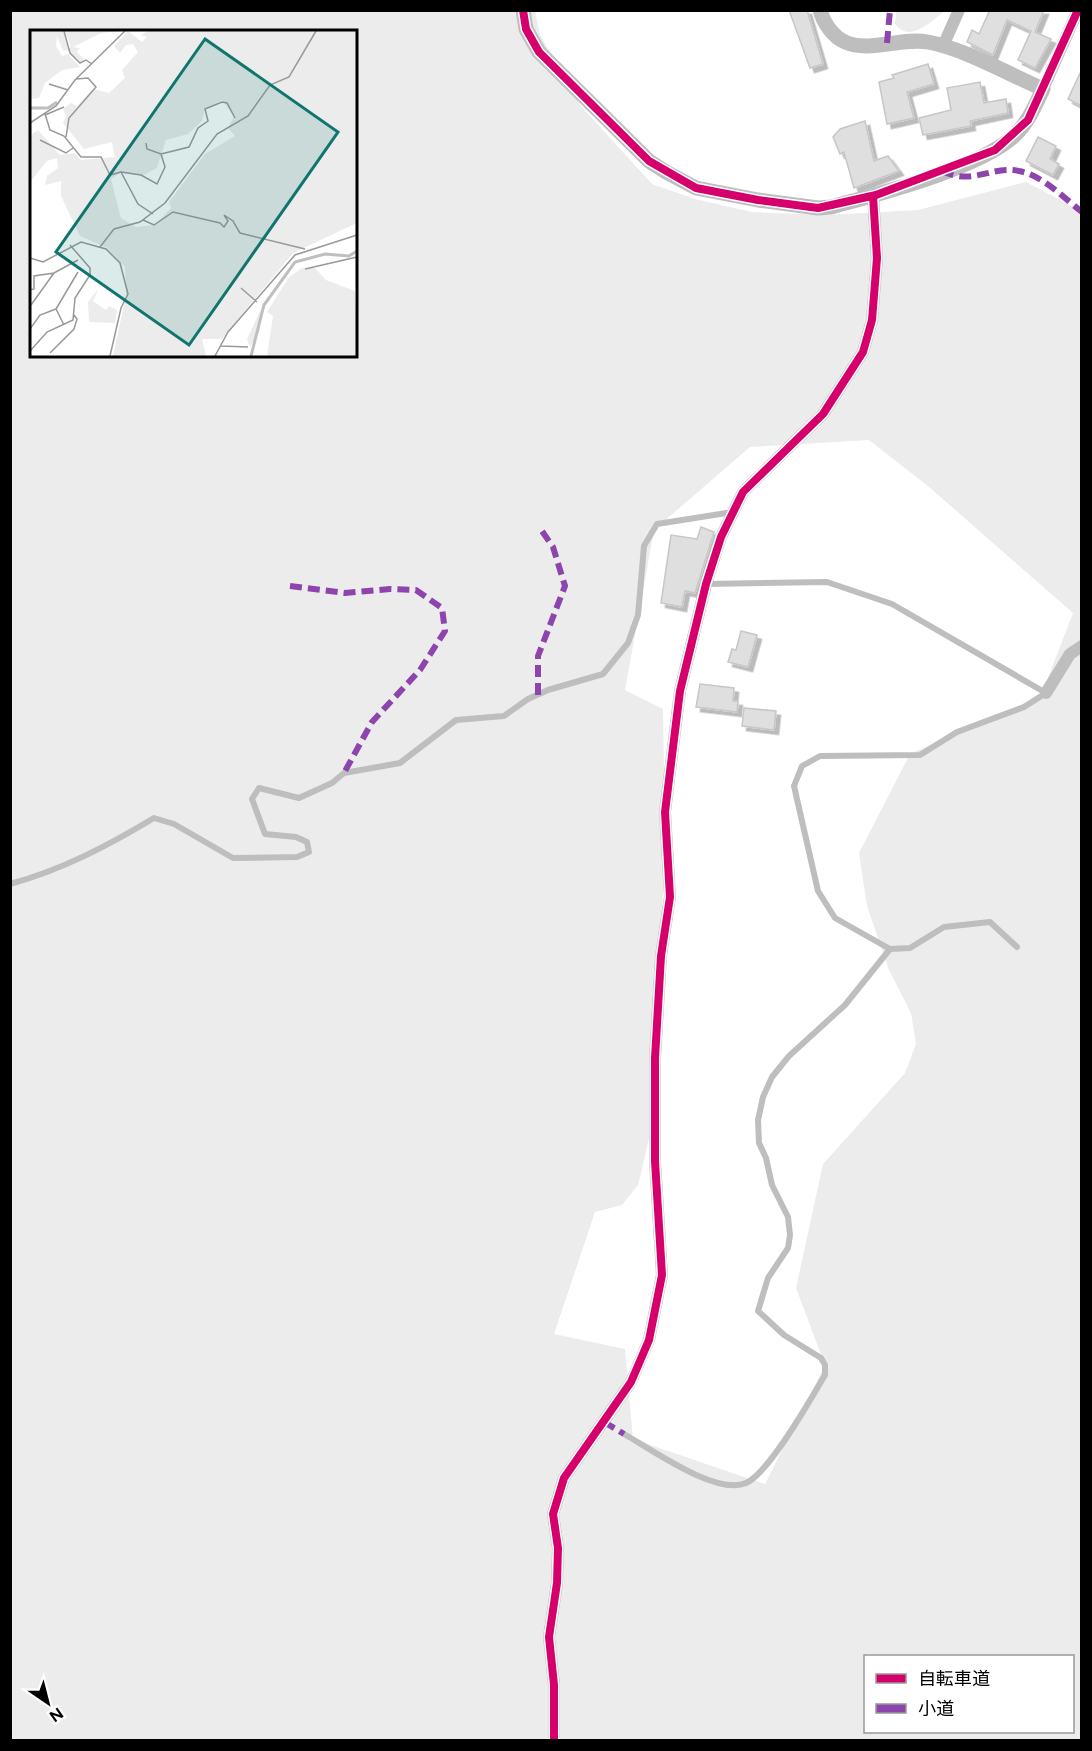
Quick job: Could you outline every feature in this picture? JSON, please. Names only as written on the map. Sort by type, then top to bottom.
[{"type":"street","points":[[523,10],[531,43],[649,161],[696,188],[818,208],[873,196],[996,150],[1028,120],[1078,10]]},
{"type":"street","points":[[820,10],[822,19],[835,35],[846,42],[862,45],[916,41],[943,45],[1043,89]]},
{"type":"street","points":[[943,45],[959,10]]},
{"type":"street","points":[[554,1740],[554,1685],[549,1637],[557,1583],[558,1548],[553,1514],[564,1478],[613,1411],[631,1382],[649,1340],[663,1275],[654,1118],[661,956],[670,897],[665,812],[680,691],[706,584],[721,537],[743,492],[823,414],[863,352],[872,320],[877,258],[873,196]]},
{"type":"street","points":[[1046,693],[1070,654],[1082,646]]},
{"type":"lane","points":[[10,884],[42,876],[116,841],[154,818],[174,824],[233,858],[297,857],[309,852],[307,842],[296,837],[265,834],[252,799],[259,788],[300,798],[332,783],[344,773],[400,763],[456,720],[504,716],[528,699],[548,690],[603,674],[628,643],[635,624],[638,615],[644,546],[657,524],[733,512]]},
{"type":"lane","points":[[706,584],[827,582],[892,604],[1046,693],[1024,706],[957,732],[920,755],[820,756],[802,766],[794,786],[818,891],[835,918],[890,949],[910,948],[945,927],[990,922],[1017,947]]},
{"type":"lane","points":[[624,1434],[698,1476],[726,1485],[746,1483],[760,1471],[791,1432],[825,1375],[825,1365],[821,1358],[784,1335],[758,1311],[768,1278],[788,1248],[790,1235],[788,1216],[772,1185],[766,1158],[759,1143],[758,1120],[763,1097],[772,1077],[812,1033],[845,1005],[890,949]]},
{"type":"shaded area","points":[[896,10],[945,11],[920,29],[907,32],[895,24]]},
{"type":"shaded area","points":[[11,11],[535,11],[540,35],[581,106],[652,184],[695,199],[752,212],[826,215],[918,210],[1026,182],[1081,211],[1081,1740],[11,1740]],"holes":[[[869,440],[929,487],[1073,613],[1041,696],[910,754],[859,853],[867,906],[889,970],[911,1013],[916,1044],[905,1073],[823,1164],[796,1288],[825,1365],[765,1484],[633,1439],[625,1349],[554,1334],[595,1212],[622,1205],[638,1185],[654,1118],[665,838],[663,709],[625,690],[654,530],[750,447]]]},
{"type":"building","points":[[789,10],[807,10],[823,64],[810,68]]},
{"type":"building","points":[[985,10],[1044,10],[1035,32],[1051,39],[1035,68],[1018,60],[1031,31],[1007,20],[993,55],[967,42],[972,30],[979,34],[989,12]]},
{"type":"building","points":[[928,64],[934,84],[907,92],[914,118],[887,124],[879,82],[894,78],[892,75]]},
{"type":"building","points":[[1082,69],[1082,106],[1068,99]]},
{"type":"building","points":[[980,82],[984,103],[1006,99],[1008,113],[970,121],[971,126],[923,135],[919,118],[951,110],[947,88]]},
{"type":"building","points":[[865,121],[874,161],[888,156],[899,171],[854,188],[844,152],[840,154],[833,137],[840,129]]},
{"type":"building","points":[[1038,137],[1056,146],[1050,159],[1059,164],[1053,175],[1026,161]]},
{"type":"building","points":[[701,527],[714,532],[695,593],[685,591],[682,607],[661,603],[671,535],[697,539]]},
{"type":"building","points":[[741,631],[757,635],[748,667],[728,662],[732,649],[736,650]]},
{"type":"building","points":[[700,684],[734,688],[733,701],[738,701],[737,712],[696,707]]},
{"type":"building","points":[[744,708],[776,711],[774,730],[742,726]]},
{"type":"marked path","points":[[887,43],[890,10]]},
{"type":"marked path","points":[[942,171],[963,176],[1009,170],[1028,173],[1052,188],[1082,212]]},
{"type":"marked path","points":[[538,695],[538,656],[565,586],[553,547],[542,531]]},
{"type":"marked path","points":[[290,586],[345,593],[390,589],[416,590],[442,608],[445,631],[420,670],[372,722],[344,773]]},
{"type":"marked path","points":[[604,1422],[624,1434]]},
{"type":"cycle path","points":[[523,10],[526,29],[539,52],[649,161],[696,188],[758,200],[818,208],[876,195],[995,150],[1028,120],[1078,10]]},
{"type":"cycle path","points":[[554,1740],[554,1685],[549,1637],[557,1583],[558,1548],[553,1514],[564,1478],[631,1382],[649,1340],[662,1275],[655,1161],[655,1058],[661,956],[670,897],[665,812],[680,691],[706,584],[721,537],[743,492],[823,414],[863,352],[872,320],[877,258],[873,196]]}]
